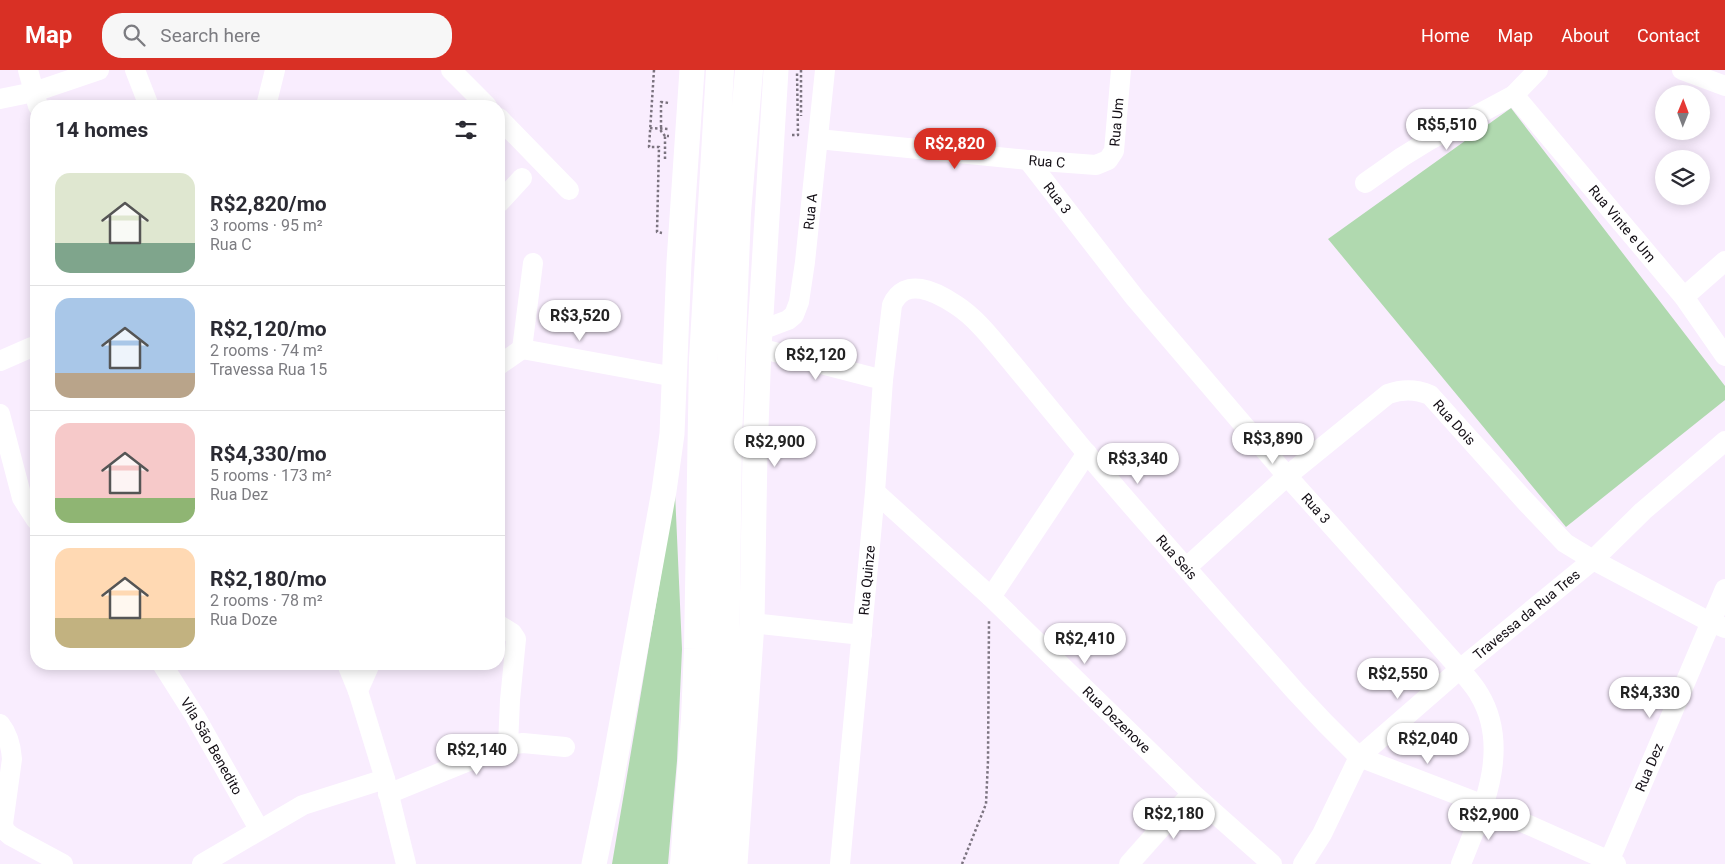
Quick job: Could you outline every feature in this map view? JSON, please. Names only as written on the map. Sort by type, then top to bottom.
[{"type":"highway","points":[[684,864],[695,720],[703,359],[720,70]]},
{"type":"highway","points":[[710,864],[725,675],[728,448],[737,213],[750,70]]},
{"type":"main road","points":[[594,864],[610,788],[664,491],[672,434],[679,262],[692,70]]},
{"type":"main road","points":[[735,864],[752,623],[759,339],[776,70]]},
{"type":"street","points":[[28,70],[36,99]]},
{"type":"street","points":[[0,99],[36,99],[99,70]]},
{"type":"street","points":[[135,70],[147,100]]},
{"type":"street","points":[[268,100],[275,70]]},
{"type":"street","points":[[451,70],[481,100]]},
{"type":"street","name":"Rua A","points":[[759,339],[794,315],[799,302],[805,262],[810,136],[825,70]]},
{"type":"street","name":"Rua Um","points":[[1096,165],[1108,160],[1114,151],[1121,70]]},
{"type":"street","points":[[1365,183],[1402,156],[1514,96],[1538,70]]},
{"type":"street","points":[[1682,70],[1725,86]]},
{"type":"street","name":"Rua Vinte e Um","points":[[1514,96],[1684,298],[1725,356]]},
{"type":"street","points":[[505,124],[569,190]]},
{"type":"street","name":"Rua C","points":[[810,136],[1028,160],[1096,165]]},
{"type":"street","name":"Rua 3","points":[[1028,160],[1135,298],[1286,476],[1460,669],[1479,694],[1492,728],[1494,764],[1484,805],[1461,864]]},
{"type":"street","points":[[505,196],[522,178]]},
{"type":"street","points":[[1684,298],[1725,261]]},
{"type":"street","points":[[522,349],[533,263]]},
{"type":"street","name":"Rua Seis","points":[[896,296],[903,290],[913,288],[927,290],[957,306],[992,339],[1087,454],[1295,691],[1359,757],[1484,805],[1611,863]]},
{"type":"street","name":"Rua Quinze","points":[[840,864],[875,492],[883,380],[892,305],[896,296]]},
{"type":"street","points":[[759,339],[883,380]]},
{"type":"street","points":[[0,361],[30,349]]},
{"type":"street","points":[[505,361],[522,349],[675,377]]},
{"type":"street","name":"Rua Dois","points":[[1187,567],[1286,476],[1388,394],[1404,390],[1422,392],[1430,396],[1565,543],[1593,560],[1717,625]]},
{"type":"street","points":[[0,414],[22,498],[30,511]]},
{"type":"street","name":"Travessa da Rua Tres","points":[[1359,757],[1460,669],[1593,560],[1643,511],[1725,441]]},
{"type":"street","points":[[991,597],[1087,454]]},
{"type":"street","name":"Rua Dezenove","points":[[875,492],[991,597],[1192,793],[1272,864]]},
{"type":"street","name":"Rua Dez","points":[[1611,863],[1717,625],[1725,588]]},
{"type":"street","points":[[752,623],[862,635]]},
{"type":"street","points":[[505,629],[512,633],[516,639],[508,745]]},
{"type":"street","name":"Vila São Benedito","points":[[166,670],[195,716],[259,829]]},
{"type":"street","points":[[349,670],[358,691],[386,787],[406,864]]},
{"type":"street","points":[[358,691],[367,670]]},
{"type":"street","points":[[0,724],[6,731],[9,739],[12,758],[2,826],[11,836],[63,864]]},
{"type":"street","points":[[202,864],[303,805],[386,787],[508,745],[523,743],[565,747]]},
{"type":"street","points":[[1303,864],[1322,834],[1359,757]]},
{"type":"street","points":[[1129,864],[1192,793]]},
{"type":"path","points":[[649,147],[654,70]]},
{"type":"path","points":[[801,70],[810,136]]},
{"type":"path","points":[[650,128],[670,129]]},
{"type":"path","points":[[962,864],[986,804],[991,597]]},
{"type":"green space","points":[[1511,108],[1725,386],[1725,400],[1566,527],[1328,239]]},
{"type":"green space","points":[[675,492],[682,649],[677,761],[668,864],[612,864]]}]
